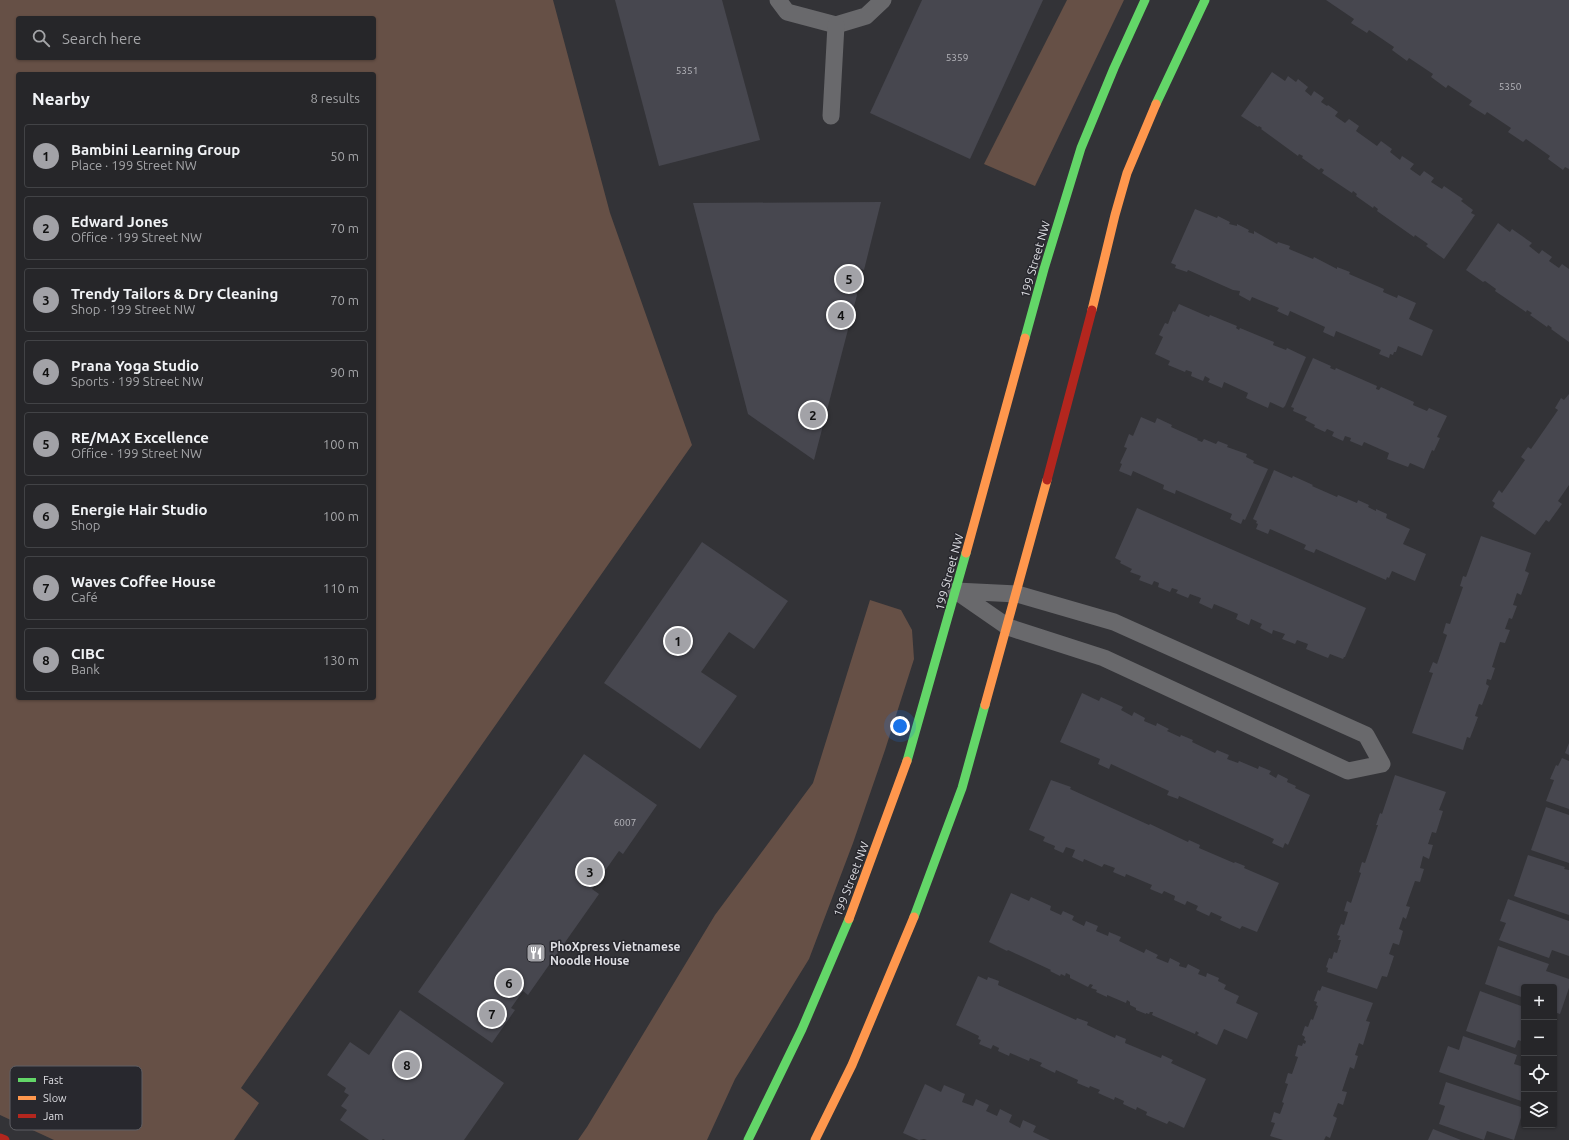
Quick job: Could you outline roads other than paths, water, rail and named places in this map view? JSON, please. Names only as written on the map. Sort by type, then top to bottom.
[{"type":"main road","name":"199 Street NW","points":[[748,1140],[802,1029],[859,896],[905,769],[946,631],[1044,269],[1081,148],[1114,68],[1146,0]]},
{"type":"main road","points":[[816,1140],[852,1065],[911,925],[962,788],[1017,594],[1127,172],[1163,88],[1205,0]]},
{"type":"main road","points":[[0,1138],[5,1140]]},
{"type":"lane","points":[[778,0],[787,12],[836,25],[866,16],[883,0]]},
{"type":"lane","points":[[831,116],[836,25]]},
{"type":"lane","points":[[956,590],[1017,594],[1114,622],[1366,735],[1382,764],[1348,770],[1104,658],[1008,627],[956,590]]},
{"type":"place","name":"RE/MAX Excellence","points":[[849,279]]},
{"type":"place","name":"Prana Yoga Studio","points":[[841,315]]},
{"type":"place","name":"Edward Jones","points":[[813,415]]},
{"type":"place","name":"Bambini Learning Group","points":[[678,641]]},
{"type":"place","name":"Trendy Tailors & Dry Cleaning","points":[[590,872]]},
{"type":"place","name":"PhoXpress Vietnamese Noodle House","points":[[536,953]]},
{"type":"place","name":"Energie Hair Studio","points":[[509,983]]},
{"type":"place","name":"Waves Coffee House","points":[[492,1014]]},
{"type":"place","name":"CIBC","points":[[407,1065]]}]
